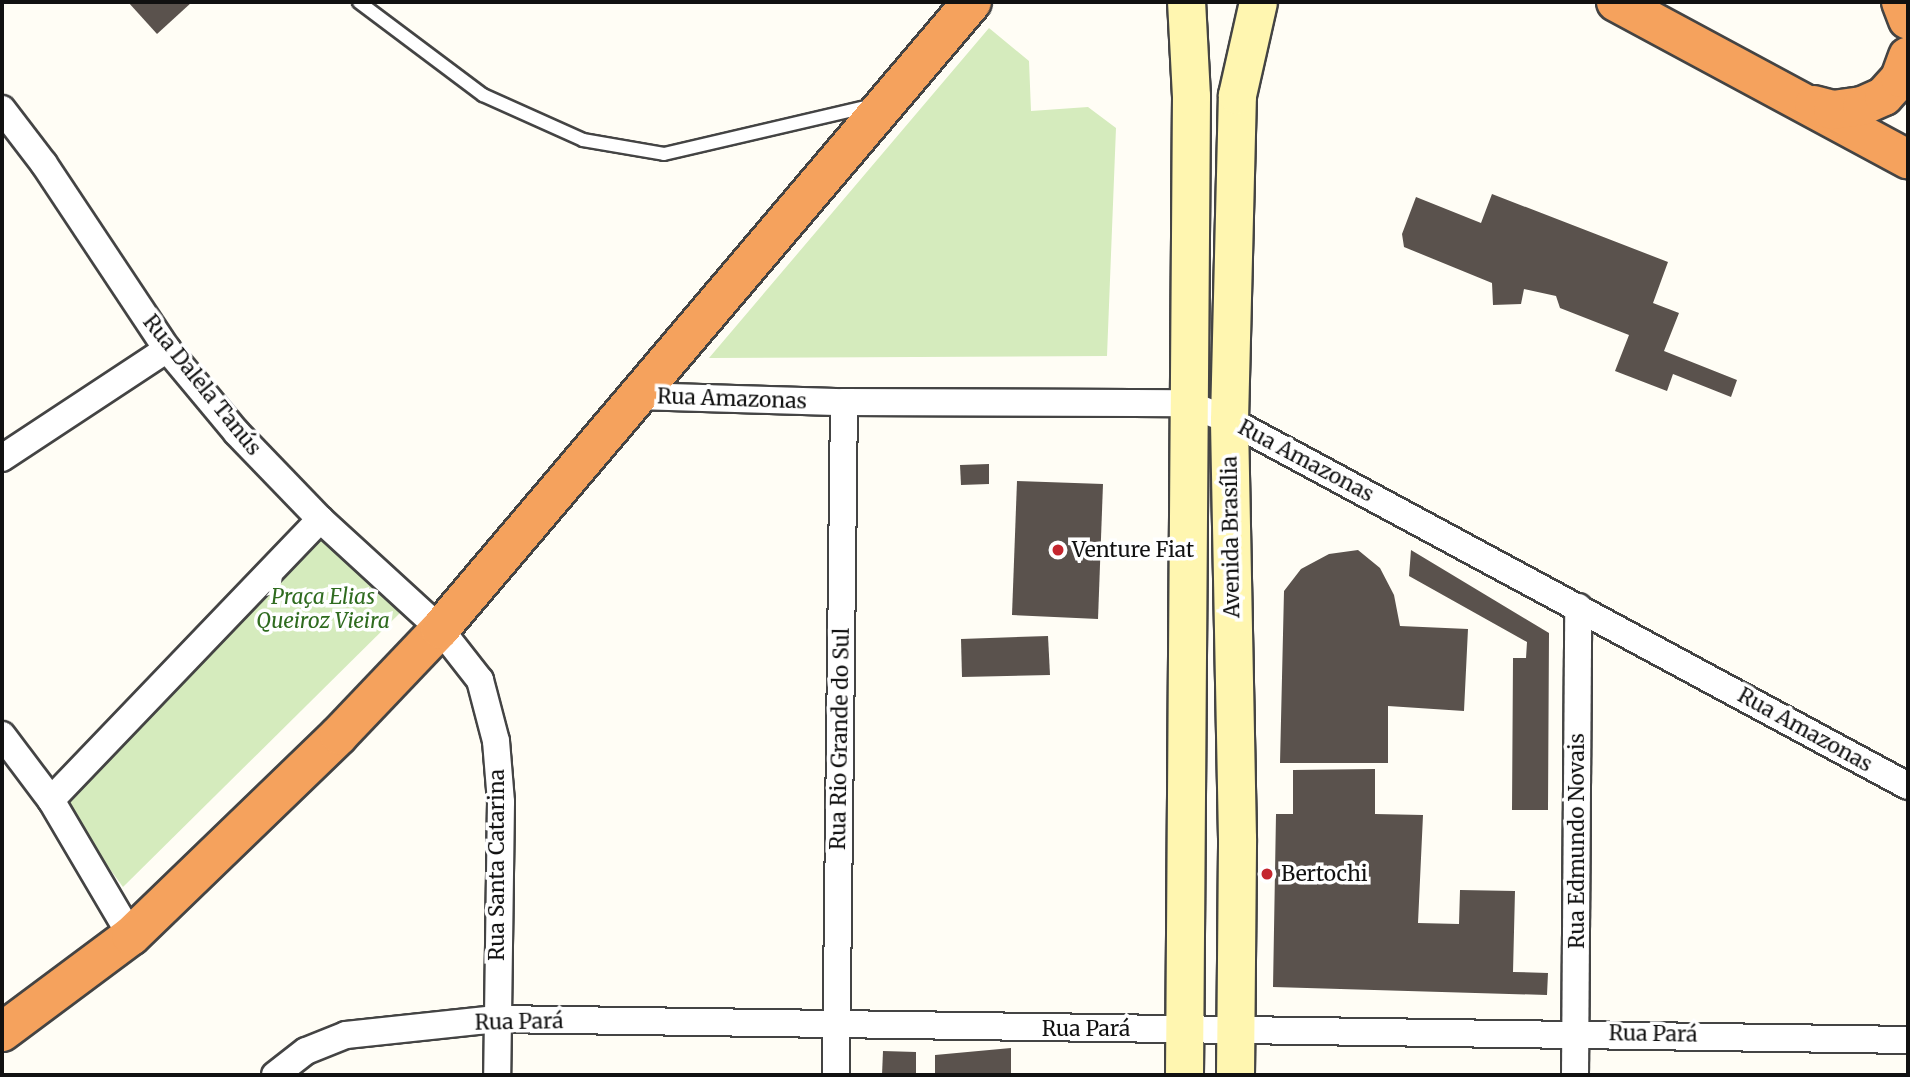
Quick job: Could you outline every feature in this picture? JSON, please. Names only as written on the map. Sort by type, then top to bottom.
[{"type":"highway","points":[[2,1032],[131,936],[339,735],[440,629],[972,2]]},
{"type":"highway","points":[[1616,2],[1908,159]]},
{"type":"highway","points":[[1901,2],[1908,20]]},
{"type":"highway","points":[[1795,100],[1833,110],[1862,106],[1884,96],[1900,78],[1908,56]]},
{"type":"street","name":"Avenida Brasília","points":[[1184,1075],[1189,837],[1186,403],[1191,96],[1186,2]]},
{"type":"street","name":"Avenida Brasília","points":[[1235,1075],[1237,838],[1229,420],[1237,95],[1258,2]]},
{"type":"street","points":[[1191,96],[1237,95]]},
{"type":"street","name":"Rua Dalela Tanús","points":[[2,109],[44,164],[167,349],[236,433],[320,519],[440,629]]},
{"type":"street","points":[[2,458],[167,349]]},
{"type":"street","name":"Rua Amazonas","points":[[636,396],[844,402],[1186,403],[1229,420],[1908,786]]},
{"type":"street","name":"Rua Rio Grande do Sul","points":[[836,1075],[844,402]]},
{"type":"street","points":[[51,800],[320,519]]},
{"type":"street","name":"Rua Edmundo Novais","points":[[1575,1075],[1578,607]]},
{"type":"street","name":"Rua Santa Catarina","points":[[440,629],[480,680],[496,741],[501,802],[497,1075]]},
{"type":"street","points":[[2,735],[51,800],[131,936]]},
{"type":"street","points":[[1189,837],[1237,838]]},
{"type":"street","name":"Rua Pará","points":[[275,1075],[306,1051],[346,1035],[496,1019],[836,1027],[1575,1032],[1908,1040]]},
{"type":"lane","points":[[359,2],[483,96],[583,139],[664,154],[884,103]]},
{"type":"green space","points":[[989,28],[1029,61],[1031,111],[1088,107],[1116,128],[1107,356],[709,358]]},
{"type":"green space","name":"Praça Elias Queiroz Vieira","points":[[322,531],[405,608],[123,887],[59,800]]},
{"type":"building","points":[[128,2],[192,2],[157,34]]},
{"type":"building","points":[[1492,194],[1668,262],[1653,303],[1679,313],[1664,351],[1737,380],[1731,397],[1673,374],[1667,391],[1615,371],[1629,335],[1560,308],[1556,296],[1524,289],[1521,304],[1493,305],[1492,283],[1404,247],[1402,234],[1416,197],[1481,223]]},
{"type":"building","points":[[989,464],[989,484],[961,485],[960,465]]},
{"type":"building","name":"Venture Fiat","points":[[1017,481],[1103,484],[1098,619],[1012,615]]},
{"type":"building","points":[[1358,550],[1380,568],[1394,595],[1400,626],[1468,629],[1464,711],[1388,706],[1388,763],[1280,763],[1284,591],[1301,569],[1329,554]]},
{"type":"building","points":[[1411,550],[1549,633],[1548,810],[1512,810],[1513,658],[1526,658],[1527,642],[1409,576]]},
{"type":"building","points":[[1048,636],[1050,675],[962,677],[961,639]]},
{"type":"building","points":[[1375,769],[1375,814],[1423,815],[1418,923],[1459,924],[1460,890],[1515,891],[1513,972],[1548,973],[1547,995],[1273,987],[1276,814],[1293,814],[1293,770]]},
{"type":"building","points":[[1011,1048],[1011,1075],[935,1075],[935,1055]]},
{"type":"building","points":[[883,1051],[916,1052],[916,1075],[882,1075]]},
{"type":"place","name":"Venture Fiat","points":[[1058,550]]},
{"type":"place","name":"Bertochi","points":[[1267,874]]}]
